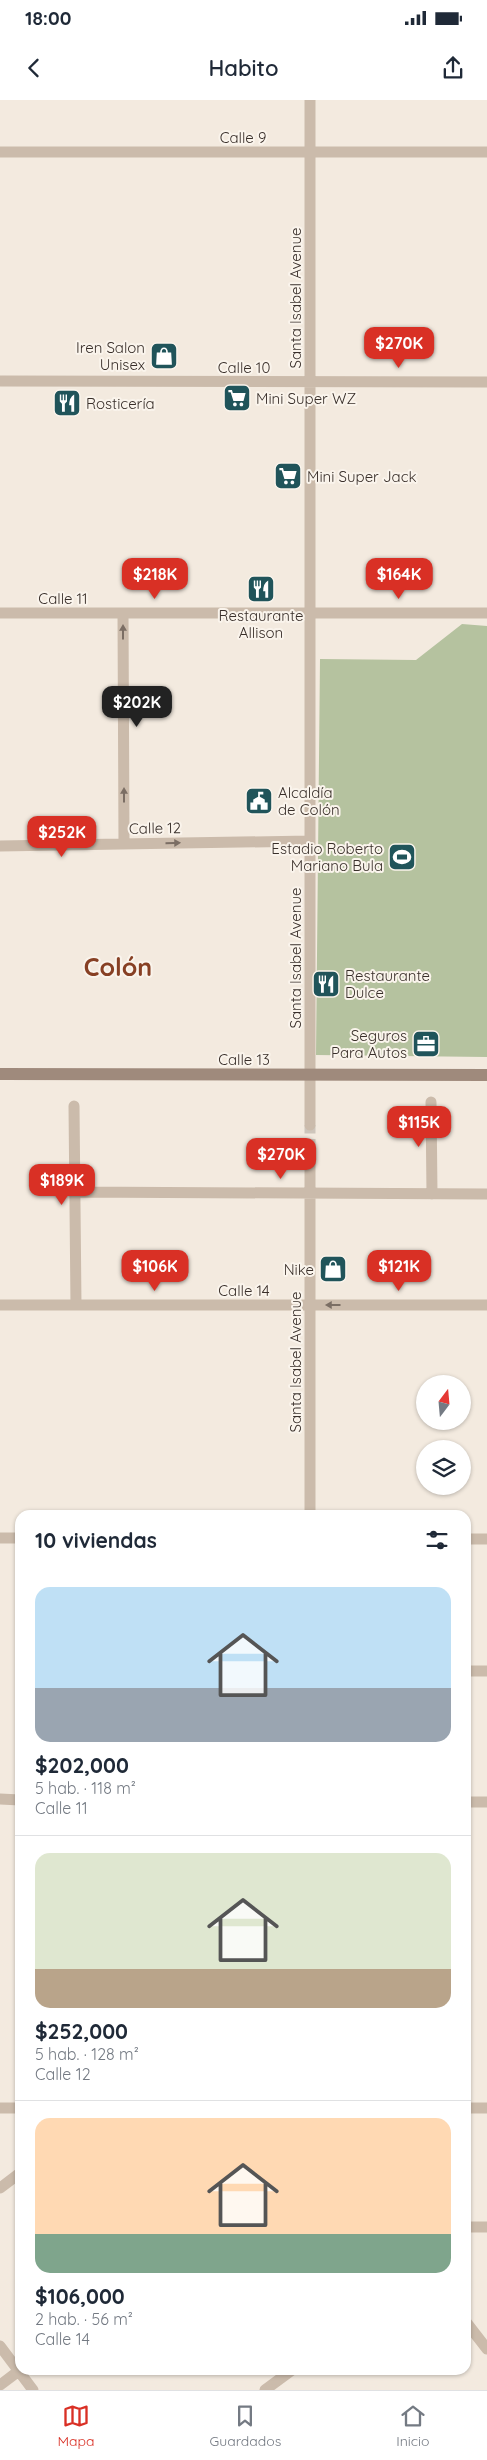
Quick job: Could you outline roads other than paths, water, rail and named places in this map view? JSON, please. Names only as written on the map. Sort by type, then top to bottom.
[{"type":"main road","name":"Calle 13","points":[[0,1074],[487,1076]]},
{"type":"street","name":"Santa Isabel Avenue","points":[[310,100],[310,1125]]},
{"type":"street","name":"Calle 9","points":[[0,152],[487,152]]},
{"type":"street","name":"Calle 10","points":[[0,381],[487,382]]},
{"type":"street","name":"Calle 11","points":[[0,613],[487,614]]},
{"type":"street","points":[[123,613],[124,844]]},
{"type":"street","name":"Calle 12","points":[[0,846],[310,841]]},
{"type":"street","points":[[431,1102],[432,1194]]},
{"type":"street","points":[[74,1106],[76,1305]]},
{"type":"street","name":"Santa Isabel Avenue","points":[[310,1150],[310,1510]]},
{"type":"street","points":[[75,1192],[487,1194]]},
{"type":"street","name":"Calle 14","points":[[0,1305],[487,1305]]},
{"type":"street","points":[[0,1538],[15,1538]]},
{"type":"street","points":[[471,1539],[487,1539]]},
{"type":"street","points":[[471,1671],[487,1671]]},
{"type":"street","points":[[0,1799],[15,1800]]},
{"type":"street","points":[[471,1802],[487,1802]]},
{"type":"street","points":[[0,2108],[15,2108]]},
{"type":"street","points":[[471,2108],[487,2108]]},
{"type":"street","points":[[0,2188],[15,2177]]},
{"type":"street","points":[[471,2227],[487,2227]]},
{"type":"street","points":[[471,2328],[485,2343]]},
{"type":"street","points":[[0,2346],[15,2365]]},
{"type":"street","points":[[0,2385],[15,2373]]},
{"type":"street","points":[[22,2375],[33,2390]]},
{"type":"street","points":[[265,2390],[285,2375]]},
{"type":"tunnel","points":[[310,1125],[310,1150]]},
{"type":"place","name":"Iren Salon Unisex","points":[[164,356]]},
{"type":"place","name":"Mini Super WZ","points":[[237,398]]},
{"type":"place","name":"Rosticería","points":[[67,403]]},
{"type":"place","name":"Mini Super Jack","points":[[288,476]]},
{"type":"place","name":"Restaurante Allison","points":[[261,589]]},
{"type":"place","name":"Alcaldía de Colón","points":[[259,801]]},
{"type":"place","name":"Estadio Roberto Mariano Bula","points":[[402,857]]},
{"type":"place","name":"Restaurante Dulce","points":[[326,984]]},
{"type":"place","name":"Seguros Para Autos","points":[[426,1044]]},
{"type":"place","name":"Nike","points":[[333,1269]]},
{"type":"district","name":"Colón","points":[[118,966]]}]
